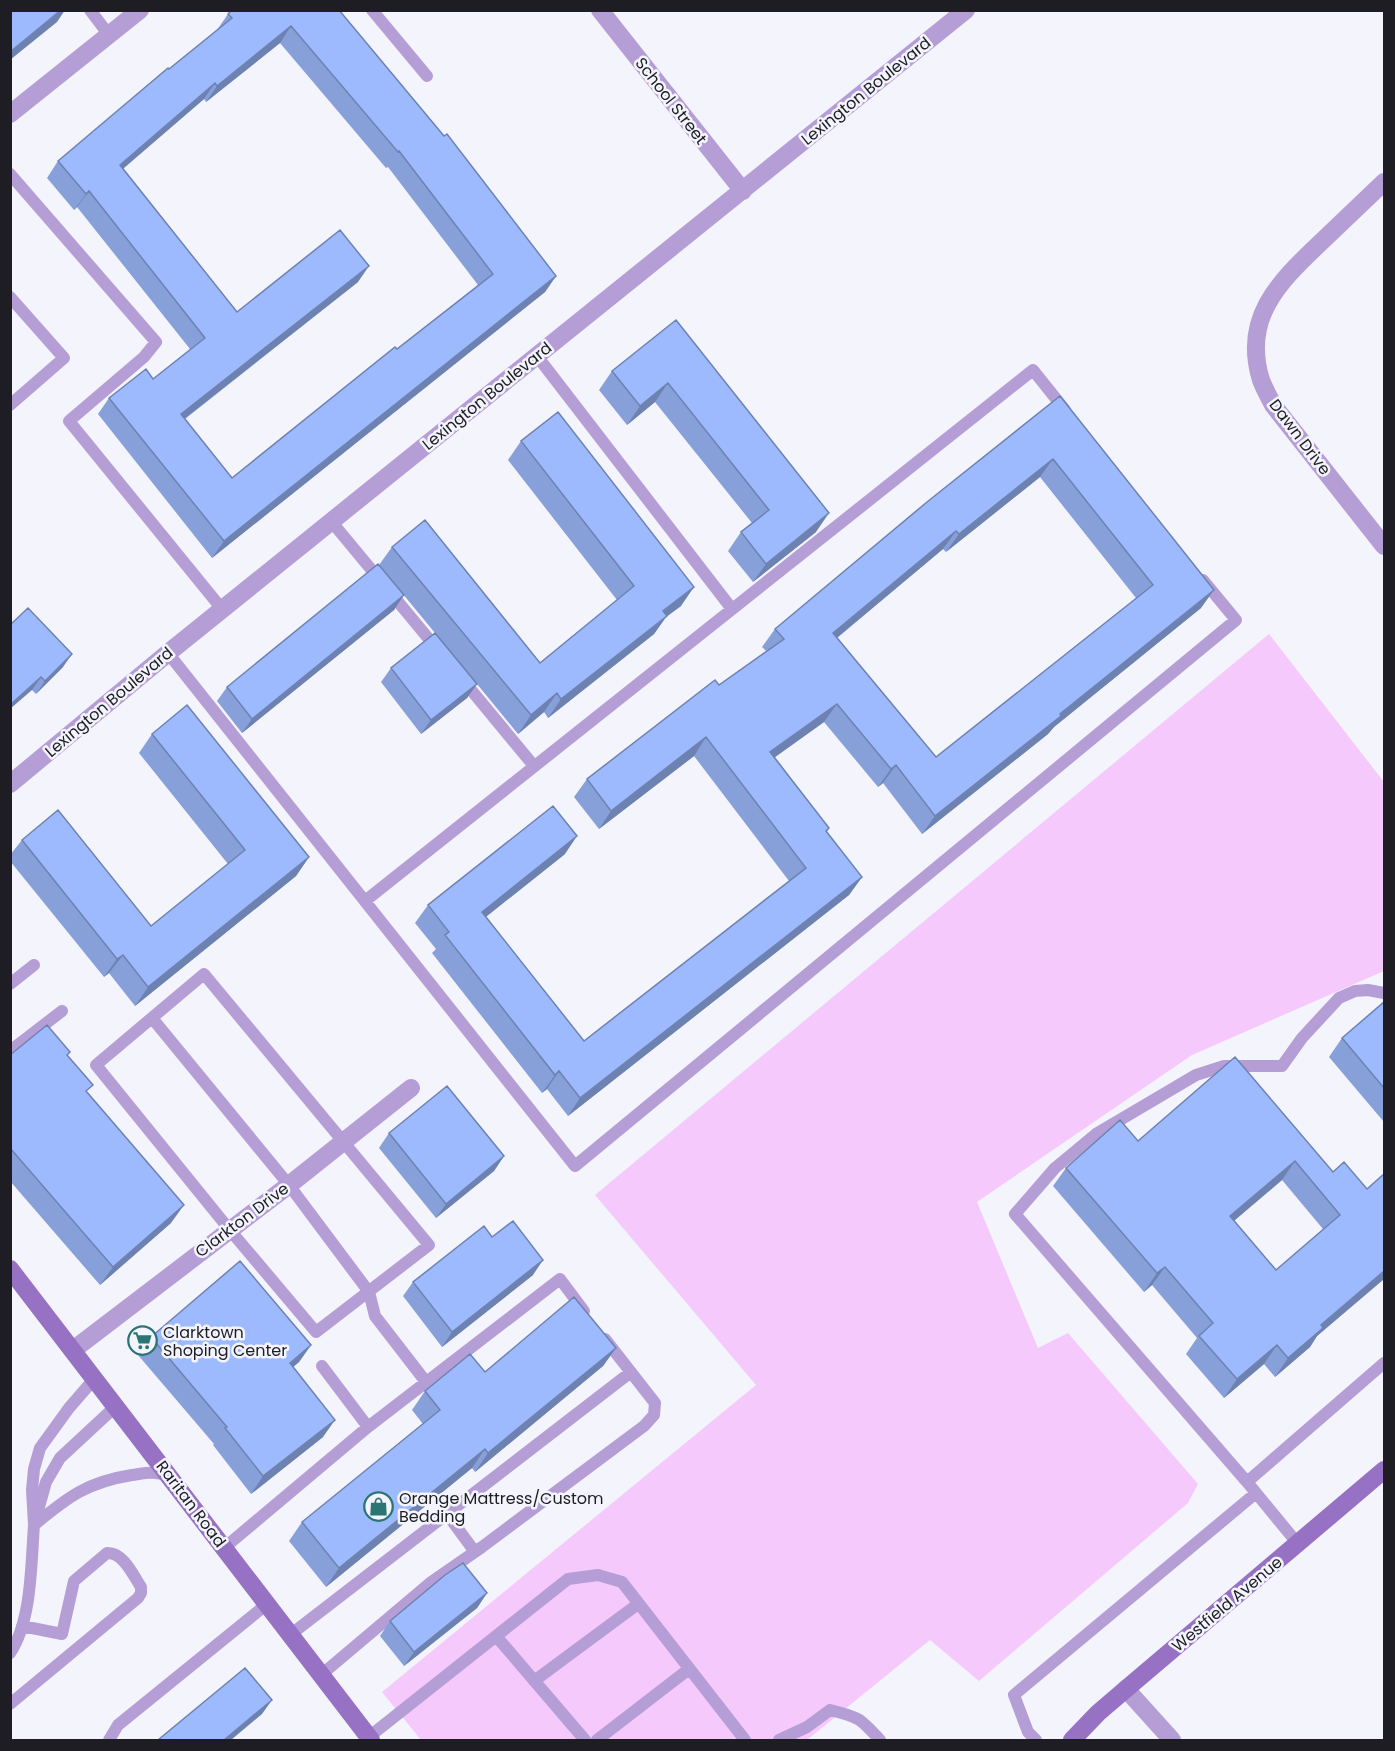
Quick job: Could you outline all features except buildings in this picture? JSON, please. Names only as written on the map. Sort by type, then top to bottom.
[{"type":"main road","name":"Raritan Road","points":[[10,1269],[170,1476],[368,1740]]},
{"type":"main road","name":"Westfield Avenue","points":[[1072,1740],[1098,1713],[1384,1470]]},
{"type":"street","points":[[10,114],[140,10]]},
{"type":"street","name":"School Street","points":[[600,10],[743,191]]},
{"type":"street","name":"Lexington Boulevard","points":[[10,784],[222,609],[966,10]]},
{"type":"street","name":"Dawn Drive","points":[[1384,182],[1286,275],[1267,301],[1259,328],[1256,354],[1261,380],[1273,405],[1378,525],[1384,546]]},
{"type":"street","name":"Clarkton Drive","points":[[73,1350],[411,1089]]},
{"type":"street","points":[[1126,1689],[1172,1740]]},
{"type":"lane","points":[[90,10],[109,35]]},
{"type":"lane","points":[[372,10],[427,76]]},
{"type":"lane","points":[[10,174],[156,342],[144,357],[69,421],[222,609]]},
{"type":"lane","points":[[10,297],[64,358],[10,405]]},
{"type":"lane","points":[[537,357],[732,609]]},
{"type":"lane","points":[[364,901],[1033,370],[1071,416]]},
{"type":"lane","points":[[331,521],[534,766]]},
{"type":"lane","points":[[168,653],[574,1166],[1236,620],[1198,574]]},
{"type":"lane","points":[[10,984],[34,965]]},
{"type":"lane","points":[[204,974],[429,1245],[316,1332],[96,1065],[152,1018],[204,974]]},
{"type":"lane","points":[[1298,1544],[1014,1214],[1055,1168],[1096,1134],[1196,1075],[1224,1065],[1282,1066],[1302,1038],[1340,998],[1356,991],[1368,990],[1384,993]]},
{"type":"lane","points":[[10,1051],[62,1011]]},
{"type":"lane","points":[[152,1018],[289,1185],[369,1292],[375,1316],[426,1382]]},
{"type":"lane","points":[[224,1548],[368,1427],[560,1279],[655,1403],[654,1415],[644,1426],[430,1583],[321,1675]]},
{"type":"lane","points":[[1246,1482],[1384,1363]]},
{"type":"lane","points":[[322,1366],[368,1427]]},
{"type":"lane","points":[[290,1635],[631,1372]]},
{"type":"lane","points":[[10,1653],[22,1626],[26,1606],[34,1525],[32,1490],[34,1469],[40,1448],[69,1408],[95,1378]]},
{"type":"lane","points":[[34,1525],[46,1482],[60,1458],[116,1406]]},
{"type":"lane","points":[[34,1525],[58,1505],[83,1489],[106,1479],[155,1472],[170,1476]]},
{"type":"lane","points":[[1036,1740],[1028,1732],[1014,1695],[1256,1493]]},
{"type":"lane","points":[[447,1514],[475,1552]]},
{"type":"lane","points":[[10,1704],[138,1598],[141,1587],[120,1557],[107,1553],[74,1581],[62,1634]]},
{"type":"lane","points":[[368,1740],[568,1579],[598,1575],[621,1582],[745,1740]]},
{"type":"lane","points":[[109,1740],[118,1725],[267,1604]]},
{"type":"lane","points":[[534,1681],[638,1604]]},
{"type":"lane","points":[[22,1626],[62,1634],[81,1646]]},
{"type":"lane","points":[[496,1636],[585,1740]]},
{"type":"lane","points":[[597,1740],[689,1669]]},
{"type":"lane","points":[[779,1740],[807,1727],[830,1710],[851,1715],[863,1721],[880,1740]]},
{"type":"shaded area","points":[[1269,634],[1384,782],[1384,971],[1192,1055],[977,1202],[1038,1348],[1068,1333],[1198,1484],[1188,1503],[979,1681],[930,1640],[807,1740],[421,1740],[382,1692],[756,1385],[595,1195]]},
{"type":"place","name":"Clarktown Shoping Center","points":[[142,1341]]},
{"type":"place","name":"Orange Mattress/Custom Bedding","points":[[378,1507]]}]
